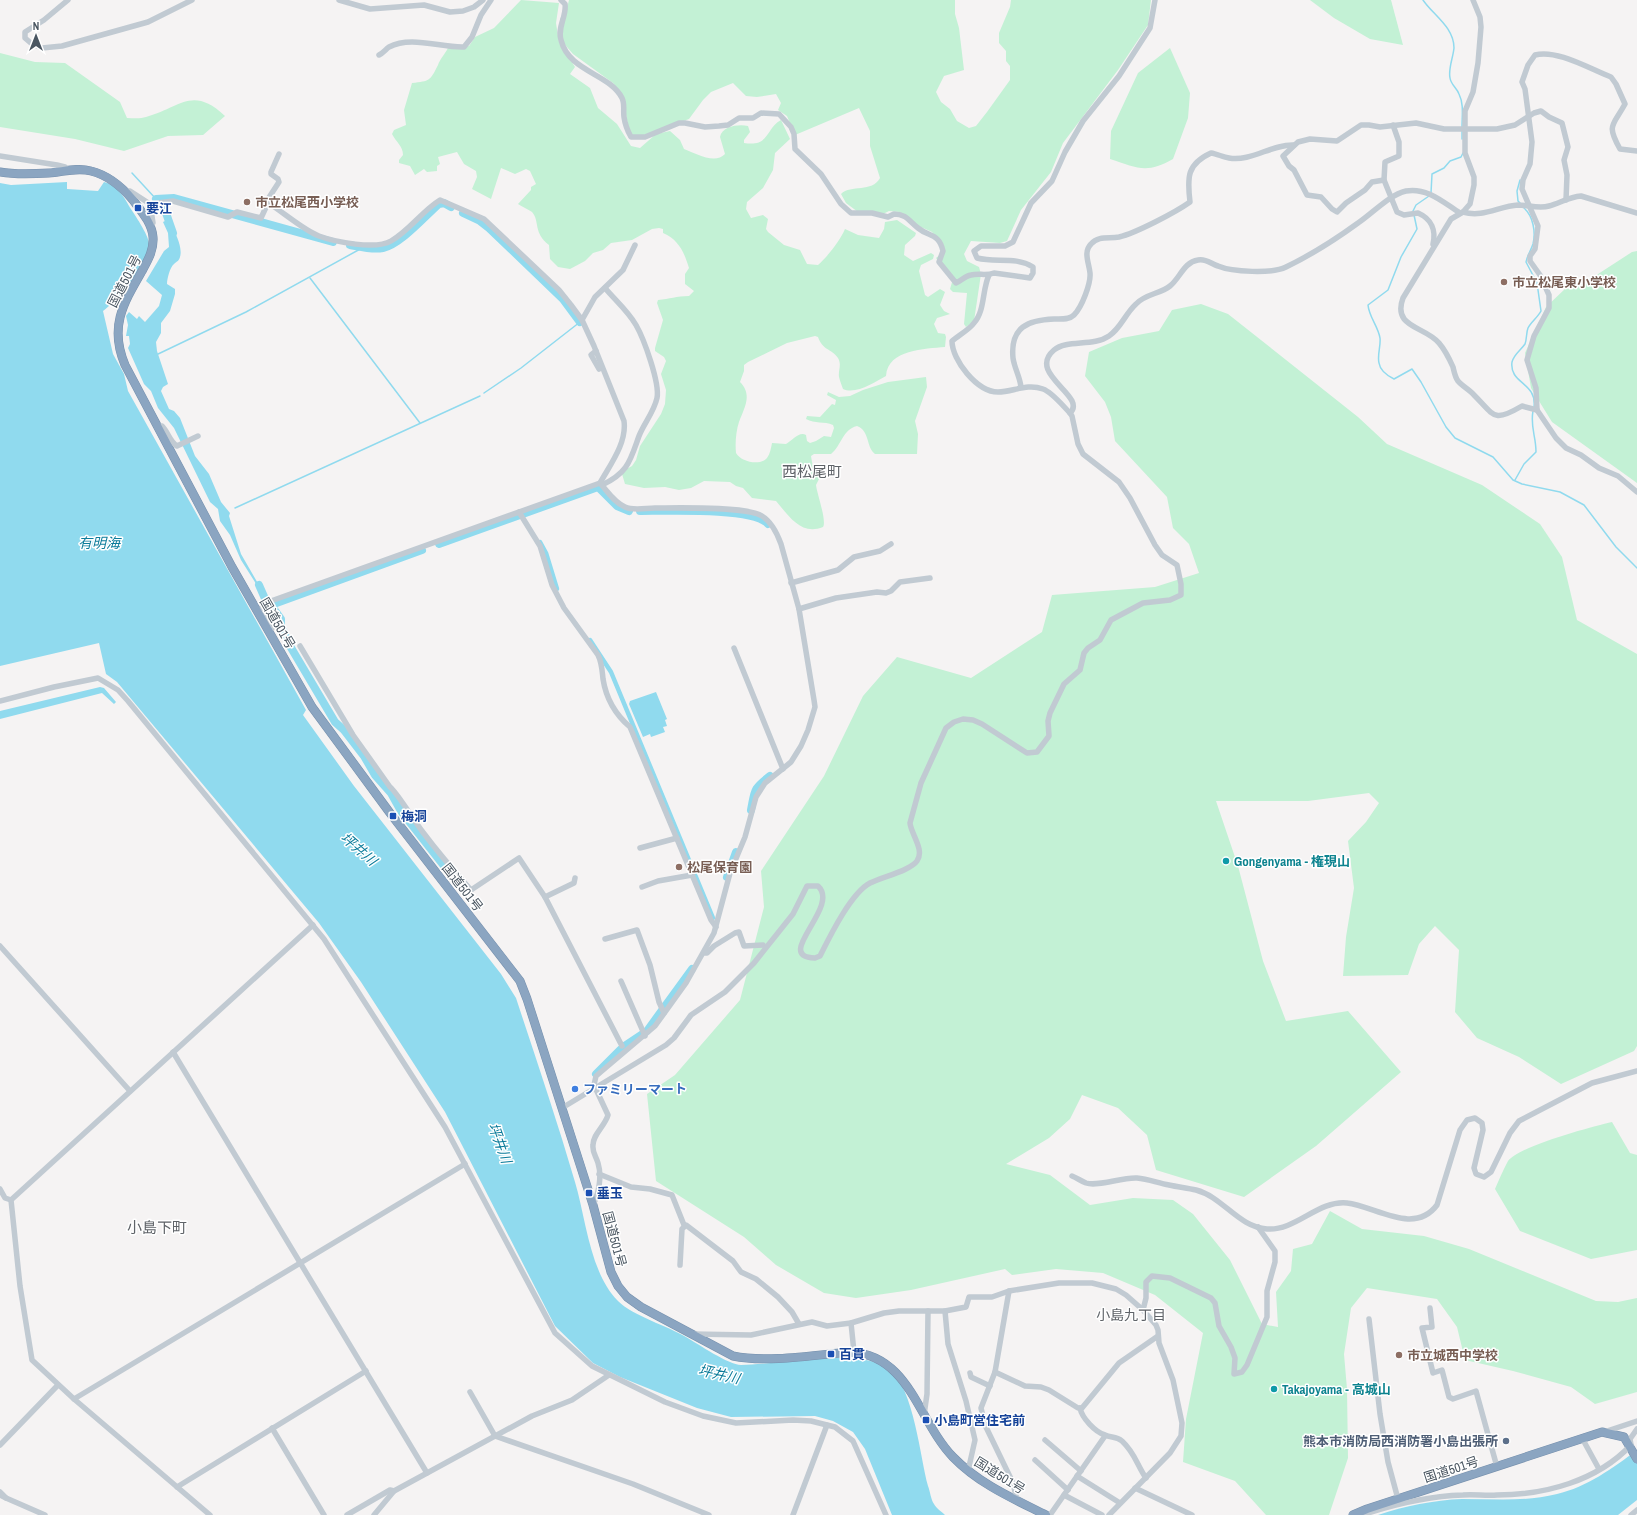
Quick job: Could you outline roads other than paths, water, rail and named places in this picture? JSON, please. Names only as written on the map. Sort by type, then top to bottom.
[{"type":"highway","name":"国道501号","points":[[0,172],[28,174],[84,170],[98,173],[115,183],[124,192],[141,211],[150,226],[153,236],[152,252],[122,308],[118,324],[118,345],[125,365],[157,427],[269,632],[312,707],[390,813],[520,981],[593,1205],[604,1250],[618,1286],[627,1297],[641,1307],[733,1356],[745,1359],[854,1352],[872,1356],[896,1372],[904,1380],[924,1416],[945,1447],[968,1471],[1046,1515]]},
{"type":"highway","name":"国道501号","points":[[1353,1515],[1602,1432],[1624,1436],[1631,1446]]},
{"type":"highway","points":[[1631,1446],[1637,1459]]},
{"type":"street","points":[[68,0],[44,20],[24,32],[25,38],[32,44],[42,48],[62,46],[148,22],[192,0]]},
{"type":"street","points":[[339,0],[370,9],[424,6],[450,12],[468,9],[483,0]]},
{"type":"street","points":[[379,55],[389,47],[410,41],[450,47],[464,47],[472,37],[481,14],[492,0]]},
{"type":"street","points":[[561,0],[565,4],[566,8],[560,27],[562,44],[576,63],[610,85],[622,98],[626,129],[631,137],[645,137],[685,123],[705,127],[719,126],[728,125],[739,118],[753,118],[761,113],[779,114],[791,127],[794,134],[793,142],[797,152],[813,164],[822,174],[841,204],[851,213],[872,214],[888,217],[894,214],[905,216],[918,229],[933,234],[942,246],[943,251],[939,262],[956,283],[968,275],[989,275],[994,273],[1030,278],[1033,273],[1033,267],[1019,260],[984,260],[977,258],[974,251],[981,246],[1005,246],[1013,242],[1031,203],[1052,181],[1071,140],[1083,121],[1119,76],[1150,28],[1155,0]]},
{"type":"street","points":[[1473,0],[1480,17],[1478,63],[1473,92],[1465,111],[1463,131],[1465,153],[1474,177],[1470,204],[1462,213],[1451,220],[1403,298],[1400,309],[1403,318],[1437,341],[1445,351],[1458,381],[1494,415],[1504,416],[1522,406],[1537,410]]},
{"type":"street","points":[[1637,151],[1620,149],[1611,133],[1613,121],[1625,104],[1616,84],[1611,77],[1557,55],[1544,52],[1535,55],[1528,66],[1522,82],[1525,90],[1532,142],[1532,151],[1522,189],[1538,226],[1535,249],[1530,256],[1530,261],[1540,275],[1549,295],[1549,308],[1534,336],[1527,360],[1536,388],[1537,410],[1556,438],[1566,448],[1581,455],[1599,468],[1618,476],[1637,492]]},
{"type":"street","points":[[1021,387],[1013,358],[1016,338],[1020,330],[1026,324],[1037,320],[1067,319],[1074,315],[1089,287],[1090,273],[1086,260],[1087,250],[1090,244],[1102,238],[1119,237],[1190,202],[1188,185],[1192,165],[1204,156],[1211,153],[1229,158],[1242,158],[1283,145],[1294,145],[1310,139],[1337,141],[1361,125],[1369,124],[1380,128],[1416,123],[1444,130],[1463,131],[1509,127],[1536,112],[1541,111],[1549,118],[1562,123],[1565,129],[1568,147],[1564,160],[1567,175],[1566,200]]},
{"type":"street","points":[[1393,125],[1400,147],[1399,156],[1385,162],[1384,180],[1390,199],[1397,212],[1404,215],[1413,213],[1422,214],[1431,223],[1435,234],[1432,249]]},
{"type":"street","points":[[1294,145],[1283,156],[1289,166],[1294,170],[1307,195],[1321,197],[1332,209],[1337,212],[1346,203],[1365,190],[1372,182],[1384,180]]},
{"type":"street","points":[[124,192],[130,192],[152,203],[168,200],[228,217],[237,212],[261,218],[268,204],[268,199],[279,182],[278,179],[271,174],[271,172],[279,154]]},
{"type":"street","points":[[0,156],[57,165],[65,167],[68,170]]},
{"type":"street","points":[[1070,413],[1073,410],[1074,405],[1070,397],[1049,372],[1048,361],[1054,350],[1066,345],[1101,341],[1109,336],[1117,330],[1135,304],[1142,299],[1171,286],[1186,266],[1193,261],[1203,259],[1228,269],[1269,271],[1284,268],[1357,224],[1390,199],[1406,191],[1426,193],[1462,213],[1475,214],[1517,205],[1548,207],[1581,196],[1637,213]]},
{"type":"street","points":[[268,204],[318,236],[357,244],[378,246],[392,241],[440,200],[484,219],[559,290],[582,320],[596,351],[625,427],[621,444],[601,484]]},
{"type":"street","points":[[150,226],[152,223],[152,203]]},
{"type":"street","points":[[582,320],[595,297],[623,270],[635,245]]},
{"type":"street","points":[[562,1108],[596,1089],[666,1045],[674,1038],[691,1015],[725,992],[754,962],[788,920],[807,886],[818,886],[824,894],[824,899],[814,922],[800,944],[800,950],[804,955],[814,958],[820,956],[835,925],[861,889],[869,883],[909,867],[917,861],[920,854],[918,846],[910,830],[910,823],[920,783],[946,728],[954,722],[963,719],[973,720],[982,724],[1027,753],[1037,752],[1049,736],[1048,721],[1050,713],[1064,684],[1080,670],[1084,653],[1088,648],[1100,640],[1111,620],[1143,603],[1170,600],[1181,596],[1181,584],[1177,565],[1162,555],[1155,545],[1130,498],[1119,482],[1083,454],[1078,444],[1070,413],[1045,390],[1021,387],[997,392],[987,390],[972,378],[958,362],[952,350],[952,341],[974,323],[980,314],[985,284],[989,275]]},
{"type":"street","points":[[269,632],[272,628],[262,608],[264,604],[609,481],[628,466],[643,426],[653,410],[658,389],[648,353],[637,327],[628,314],[605,288]]},
{"type":"street","points":[[596,351],[591,355],[599,369]]},
{"type":"street","points":[[157,427],[162,426],[165,429],[174,445],[179,446],[198,436]]},
{"type":"street","points":[[593,1205],[598,1194],[599,1174],[598,1163],[593,1152],[593,1141],[608,1115],[596,1089],[594,1081],[596,1076],[643,1034],[686,983],[704,952],[716,927],[730,874],[745,836],[756,797],[765,783],[791,762],[802,746],[815,707],[799,609],[777,533],[762,516],[745,511],[630,508],[618,503],[601,484]]},
{"type":"street","points":[[520,514],[540,546],[552,585],[564,608],[601,661],[603,680],[609,698],[616,714],[630,727],[692,875],[716,927]]},
{"type":"street","points":[[791,582],[838,570],[854,557],[880,551],[891,544]]},
{"type":"street","points":[[799,609],[836,598],[886,593],[891,591],[900,582],[930,578]]},
{"type":"street","points":[[300,646],[353,735],[423,832],[471,890],[519,858],[545,897],[622,1046]]},
{"type":"street","points":[[734,648],[783,768]]},
{"type":"street","points":[[0,701],[98,678],[111,686],[128,701],[324,939],[423,1090],[465,1164],[555,1333],[592,1366],[665,1402],[703,1416],[726,1422],[793,1420],[811,1421],[835,1427],[853,1441],[886,1515]]},
{"type":"street","points":[[640,848],[677,838]]},
{"type":"street","points":[[642,887],[658,881],[692,875]]},
{"type":"street","points":[[545,897],[574,883],[575,878]]},
{"type":"street","points":[[11,1200],[313,925]]},
{"type":"street","points":[[606,939],[637,930],[650,965],[663,1011]]},
{"type":"street","points":[[704,952],[707,953],[714,946],[735,932],[739,932],[741,935],[744,946],[763,945]]},
{"type":"street","points":[[0,946],[130,1091]]},
{"type":"street","points":[[621,981],[643,1034]]},
{"type":"street","points":[[172,1052],[427,1473]]},
{"type":"street","points":[[1072,1176],[1087,1183],[1135,1178],[1197,1190],[1208,1195],[1234,1216],[1258,1227],[1276,1228],[1304,1218],[1330,1204],[1340,1203],[1348,1203],[1392,1216],[1419,1218],[1430,1214],[1437,1205],[1460,1130],[1467,1120],[1475,1118],[1482,1123],[1483,1130],[1474,1168],[1476,1174],[1484,1177],[1491,1172],[1510,1133],[1519,1121],[1592,1084],[1637,1070]]},
{"type":"street","points":[[74,1400],[465,1164]]},
{"type":"street","points":[[599,1174],[631,1187],[650,1189],[672,1195],[684,1225],[682,1229],[680,1265]]},
{"type":"street","points":[[0,1189],[5,1198],[11,1200]]},
{"type":"street","points":[[11,1200],[20,1286],[32,1360],[74,1400],[210,1515]]},
{"type":"street","points":[[684,1225],[689,1226],[733,1261],[741,1272],[756,1279],[778,1297],[792,1312],[799,1324]]},
{"type":"street","points":[[1143,1310],[1146,1298],[1146,1282],[1152,1276],[1170,1278],[1211,1298],[1215,1303],[1219,1326],[1231,1347],[1235,1358],[1234,1374],[1242,1372],[1247,1366],[1267,1317],[1267,1291],[1275,1262],[1275,1251],[1258,1227]]},
{"type":"street","points":[[691,1334],[751,1335],[812,1322],[827,1326],[850,1323],[884,1313],[945,1311],[966,1307],[969,1297],[992,1297],[1009,1291],[1059,1283],[1092,1283],[1116,1289],[1143,1310],[1156,1325],[1159,1342],[1176,1391],[1182,1423],[1181,1436],[1170,1452],[1109,1515]]},
{"type":"street","points":[[1009,1291],[996,1372],[980,1408],[989,1435],[1013,1483],[1017,1500]]},
{"type":"street","points":[[1430,1308],[1432,1327],[1422,1328],[1433,1372],[1442,1370],[1449,1397],[1453,1399],[1476,1391],[1497,1467]]},
{"type":"street","points":[[924,1416],[927,1394],[928,1311]]},
{"type":"street","points":[[945,1311],[948,1344],[966,1401],[974,1440],[968,1471]]},
{"type":"street","points":[[1369,1319],[1380,1414],[1388,1462],[1398,1499]]},
{"type":"street","points":[[850,1323],[854,1352]]},
{"type":"street","points":[[1080,1408],[1119,1363],[1158,1336]]},
{"type":"street","points":[[177,1487],[366,1371]]},
{"type":"street","points":[[996,1372],[1025,1386],[1041,1387],[1049,1390],[1055,1396],[1080,1408],[1081,1413],[1090,1424],[1105,1436],[1116,1437],[1123,1442],[1135,1456],[1140,1470],[1146,1478]]},
{"type":"street","points":[[970,1373],[971,1377],[990,1386]]},
{"type":"street","points":[[374,1515],[394,1491],[532,1416],[572,1400],[609,1375]]},
{"type":"street","points":[[0,1445],[58,1385]]},
{"type":"street","points":[[470,1392],[495,1436],[618,1479],[710,1515]]},
{"type":"street","points":[[1602,1432],[1637,1421]]},
{"type":"street","points":[[792,1515],[826,1425]]},
{"type":"street","points":[[272,1428],[324,1515]]},
{"type":"street","points":[[1362,1515],[1412,1500],[1463,1495],[1498,1495],[1551,1489],[1570,1483],[1599,1469],[1622,1454],[1631,1446],[1630,1439],[1637,1429]]},
{"type":"street","points":[[1050,1515],[1105,1436]]},
{"type":"street","points":[[1582,1438],[1599,1469]]},
{"type":"street","points":[[1045,1440],[1079,1474],[1120,1503]]},
{"type":"street","points":[[1035,1460],[1068,1490]]},
{"type":"street","points":[[1135,1488],[1192,1515]]},
{"type":"street","points":[[347,1515],[390,1490],[394,1491]]},
{"type":"street","points":[[0,1492],[6,1498]]},
{"type":"street","points":[[0,1495],[45,1515]]},
{"type":"street","points":[[1064,1495],[1102,1515]]},
{"type":"street","points":[[1630,1515],[1637,1510]]},
{"type":"water","points":[[67,182],[67,189],[98,191],[104,182],[112,185],[125,198],[147,235],[149,244],[144,262],[132,281],[110,306],[103,311],[113,354],[124,374],[128,391],[306,710],[303,715],[354,786],[501,974],[516,998],[568,1159],[595,1261],[601,1276],[609,1289],[618,1301],[632,1311],[679,1333],[729,1362],[741,1365],[839,1357],[859,1359],[876,1363],[890,1370],[898,1379],[905,1392],[910,1407],[932,1500],[936,1507],[945,1515],[892,1515],[865,1449],[853,1432],[833,1421],[815,1416],[731,1417],[697,1408],[620,1377],[593,1363],[555,1326],[445,1112],[361,982],[319,923],[117,682],[106,674],[99,643],[0,666],[0,183],[11,185]]},
{"type":"water","points":[[165,221],[169,224],[171,223],[178,240],[181,253],[179,259],[170,270],[168,276],[167,284],[175,289],[175,294],[170,311],[161,323],[161,333],[156,342],[157,351],[168,384],[163,387],[161,391],[169,409],[174,411],[180,418],[195,456],[209,474],[221,502],[230,513],[229,516],[241,554],[264,594],[263,595],[241,560],[230,535],[220,521],[218,509],[210,502],[174,428],[158,408],[151,391],[144,384],[128,348],[130,344],[129,336],[126,336],[128,325],[126,316],[129,312],[137,319],[139,316],[145,322],[159,306],[162,295],[146,281],[164,251],[169,247],[168,233],[163,222]]},
{"type":"water","points":[[100,687],[104,688],[116,702],[114,704],[102,693],[0,719],[0,711]]},
{"type":"water","points":[[656,692],[667,719],[665,720],[667,726],[663,727],[665,732],[651,737],[650,734],[643,737],[629,704],[630,701]]},
{"type":"water","points":[[1637,1450],[1637,1500],[1618,1515],[1378,1515],[1409,1506],[1430,1502],[1462,1499],[1522,1499],[1545,1497],[1557,1494],[1589,1482]]},
{"type":"waterway","points":[[1423,0],[1451,34],[1454,48],[1450,75],[1453,85],[1462,102],[1462,127]]},
{"type":"waterway","points":[[1462,131],[1462,139]]},
{"type":"waterway","points":[[1431,193],[1432,174],[1444,168],[1450,161],[1461,157],[1463,153]]},
{"type":"waterway","points":[[132,173],[156,199]]},
{"type":"waterway","points":[[1520,180],[1517,191],[1518,201],[1520,203]]},
{"type":"waterway","points":[[1413,211],[1416,205],[1429,196]]},
{"type":"waterway","points":[[173,233],[166,213],[156,199],[174,198],[333,242]]},
{"type":"waterway","points":[[350,245],[375,249],[383,248],[405,235],[439,204],[444,203],[451,207]]},
{"type":"waterway","points":[[1524,208],[1532,220],[1534,234],[1533,244],[1526,262],[1537,283],[1541,311],[1528,328],[1525,344],[1513,359],[1512,369],[1518,379],[1528,388],[1531,393],[1534,399],[1534,407]]},
{"type":"waterway","points":[[463,213],[480,221],[489,228],[563,299],[580,322]]},
{"type":"waterway","points":[[1414,215],[1417,229],[1401,257],[1388,290],[1368,305],[1380,338],[1379,360],[1381,368],[1394,379],[1412,369],[1446,427],[1455,438],[1493,457],[1513,480],[1522,484],[1560,492],[1584,505],[1616,547],[1637,568]]},
{"type":"waterway","points":[[156,355],[246,312],[362,248]]},
{"type":"waterway","points":[[310,278],[420,423]]},
{"type":"waterway","points":[[484,393],[521,368],[580,322]]},
{"type":"waterway","points":[[235,508],[480,396]]},
{"type":"waterway","points":[[1515,480],[1524,464],[1536,452],[1532,422],[1533,411]]},
{"type":"waterway","points":[[439,544],[598,487],[617,506],[629,511]]},
{"type":"waterway","points":[[640,511],[728,512],[759,519],[768,524]]},
{"type":"waterway","points":[[540,542],[546,553],[557,589]]},
{"type":"waterway","points":[[271,605],[422,550]]},
{"type":"waterway","points":[[259,585],[266,601],[271,605],[281,619],[281,626],[290,646],[335,722],[344,730],[364,756],[375,775],[391,793],[401,811],[445,867]]},
{"type":"waterway","points":[[590,640],[611,672],[713,918]]},
{"type":"waterway","points":[[751,810],[756,790],[760,784],[770,776]]},
{"type":"waterway","points":[[727,877],[736,852]]},
{"type":"waterway","points":[[623,1047],[647,1031],[692,969]]},
{"type":"waterway","points":[[596,1074],[620,1050]]},
{"type":"place","name":"市立松尾西小学校","points":[[247,202]]},
{"type":"place","name":"要江","points":[[138,208]]},
{"type":"place","name":"市立松尾東小学校","points":[[1504,282]]},
{"type":"place","name":"梅洞","points":[[393,816]]},
{"type":"place","name":"Gongenyama - 権現山","points":[[1226,861]]},
{"type":"place","name":"松尾保育園","points":[[679,867]]},
{"type":"place","name":"ファミリーマート","points":[[575,1089]]},
{"type":"place","name":"垂玉","points":[[589,1193]]},
{"type":"place","name":"百貫","points":[[831,1354]]},
{"type":"place","name":"市立城西中学校","points":[[1399,1355]]},
{"type":"place","name":"Takajoyama - 高城山","points":[[1274,1389]]},
{"type":"place","name":"小島町営住宅前","points":[[926,1420]]},
{"type":"place","name":"熊本市消防局西消防署小島出張所","points":[[1506,1441]]},
{"type":"district","name":"西松尾町","points":[[812,472]]},
{"type":"district","name":"小島下町","points":[[157,1228]]},
{"type":"district","name":"小島九丁目","points":[[1131,1315]]},
{"type":"water label","name":"有明海","points":[[99,543]]},
{"type":"water label","name":"坪井川","points":[[359,849]]},
{"type":"water label","name":"坪井川","points":[[500,1143]]},
{"type":"water label","name":"坪井川","points":[[719,1374]]}]
